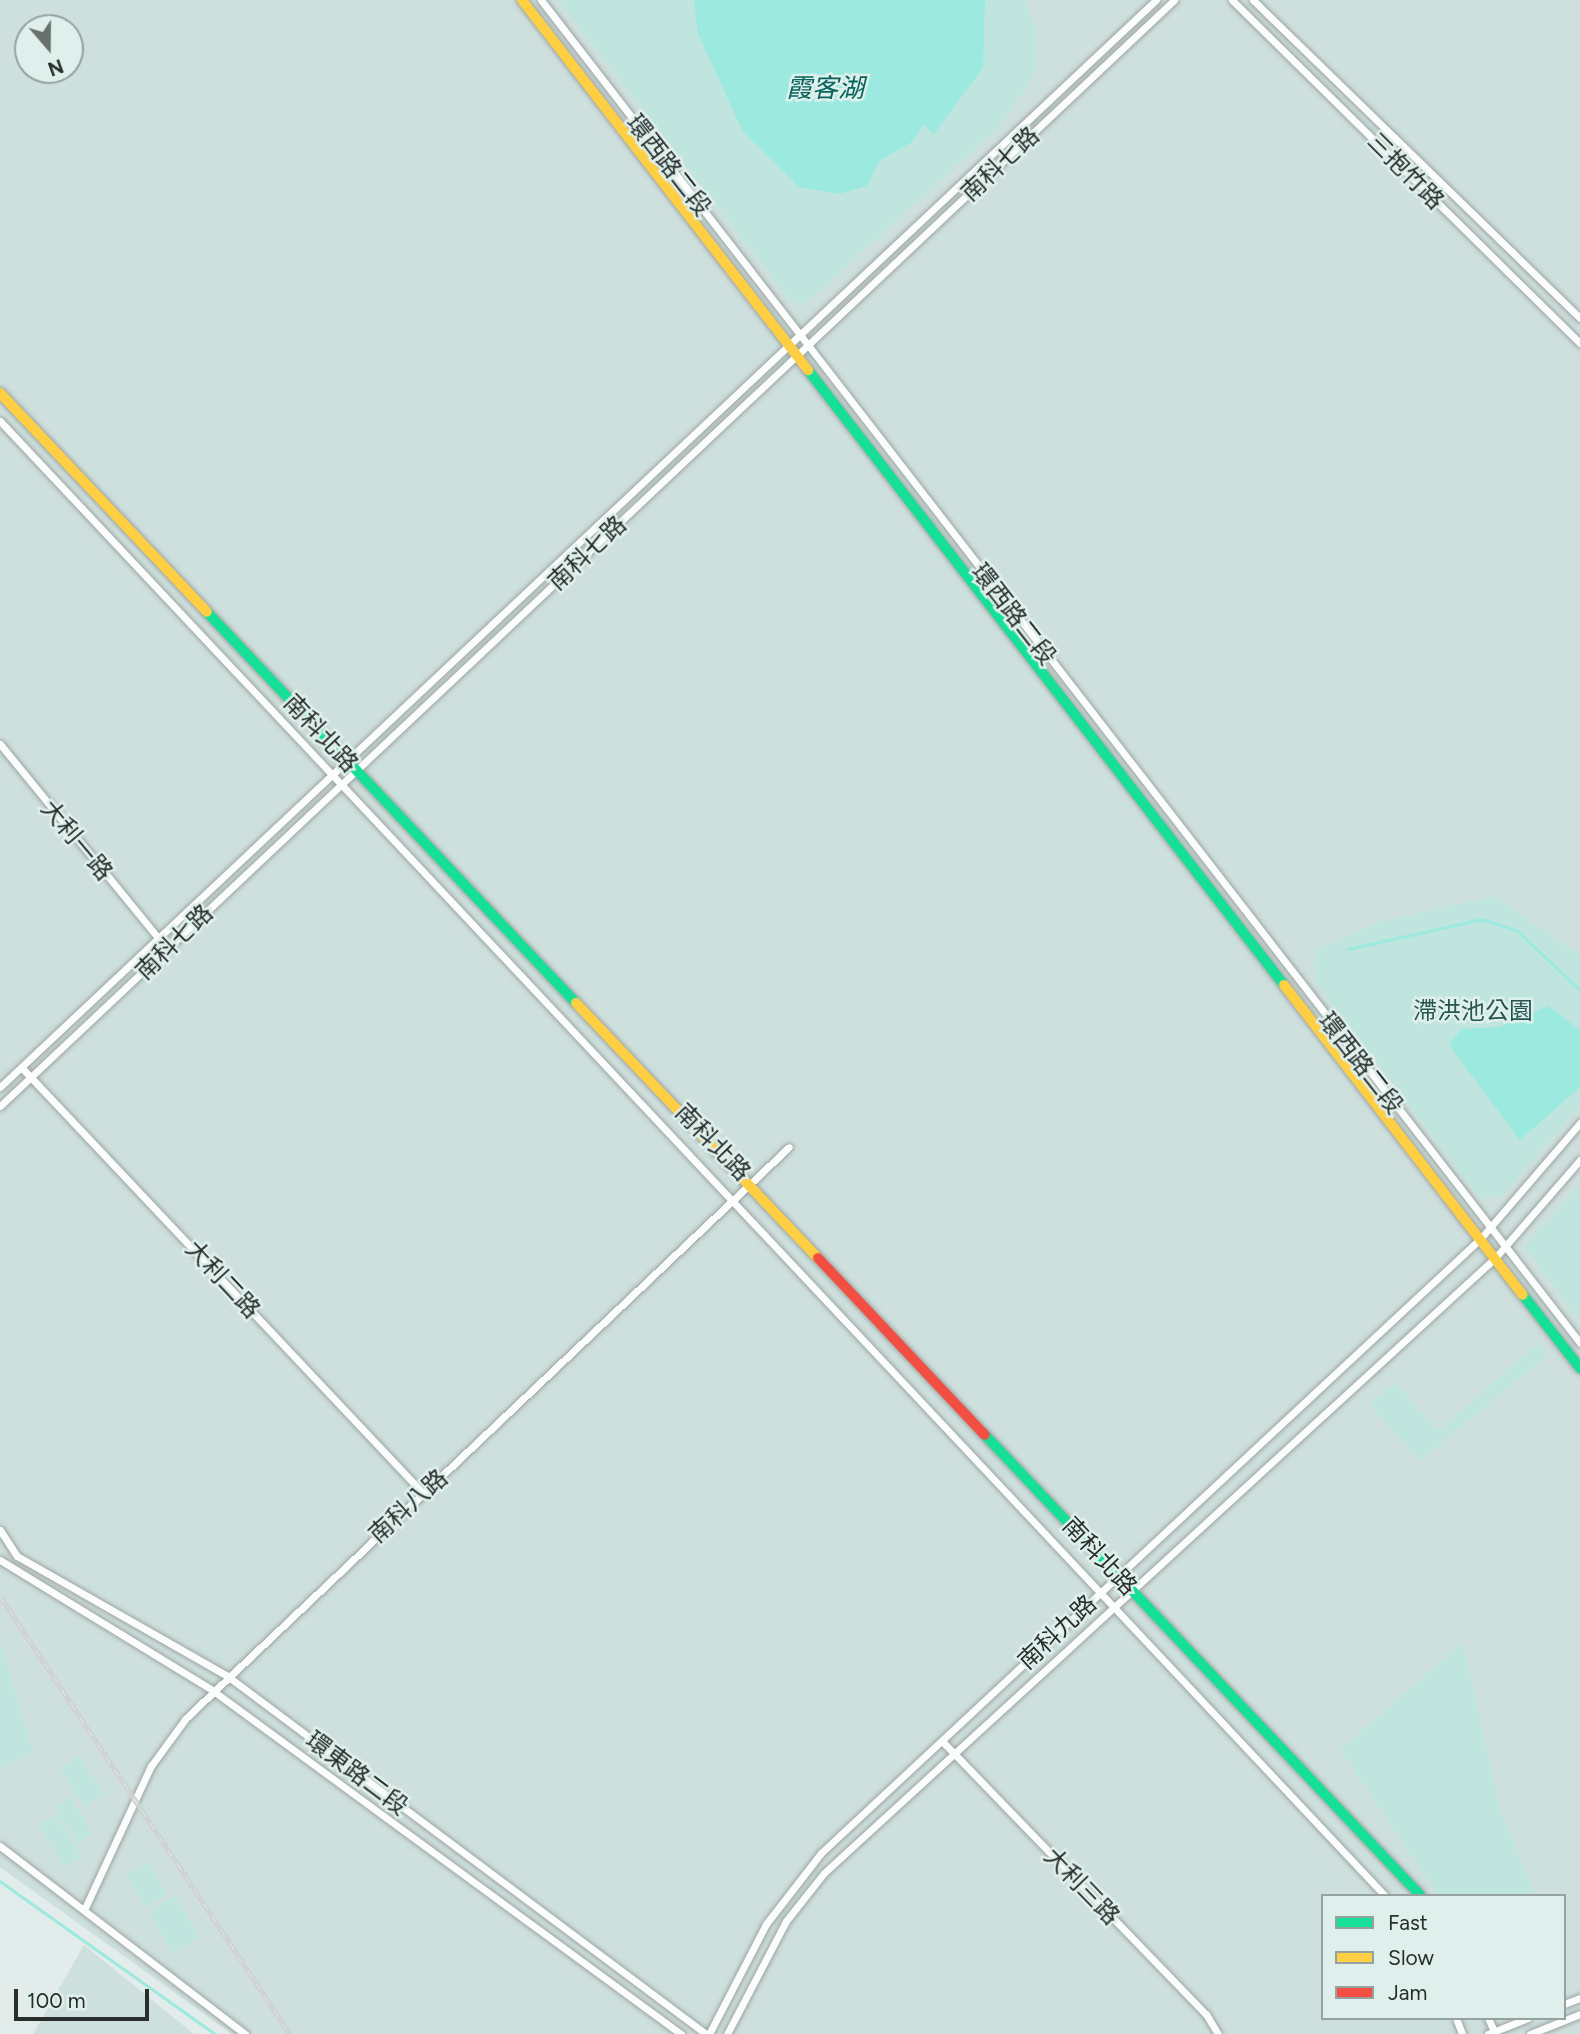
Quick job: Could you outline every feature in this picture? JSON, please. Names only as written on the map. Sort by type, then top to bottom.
[{"type":"street","name":"環西路二段","points":[[522,0],[1495,1258]]},
{"type":"street","name":"環西路二段","points":[[541,0],[1504,1246]]},
{"type":"street","name":"南科七路","points":[[0,1087],[156,935],[331,775],[797,332],[1156,0]]},
{"type":"street","name":"南科七路","points":[[0,1107],[795,354],[1174,0]]},
{"type":"street","name":"三抱竹路","points":[[1232,0],[1580,343]]},
{"type":"street","name":"三抱竹路","points":[[1253,0],[1580,318]]},
{"type":"street","name":"南科北路","points":[[0,393],[346,760],[751,1182],[1419,1894]]},
{"type":"street","name":"南科北路","points":[[0,421],[331,775],[1116,1602],[1383,1894]]},
{"type":"street","name":"大利一路","points":[[0,744],[156,935]]},
{"type":"street","name":"大利二路","points":[[22,1068],[422,1492]]},
{"type":"street","points":[[1490,1227],[1580,1124]]},
{"type":"street","name":"南科八路","points":[[85,1908],[151,1766],[212,1690],[789,1147]]},
{"type":"street","points":[[1580,1160],[1504,1246],[1580,1343]]},
{"type":"street","name":"南科九路","points":[[708,2034],[788,1890],[1117,1574],[1490,1227]]},
{"type":"street","name":"南科九路","points":[[727,2034],[786,1921],[814,1885],[951,1751],[1495,1258],[1504,1246]]},
{"type":"street","points":[[1495,1258],[1580,1368]]},
{"type":"street","name":"環東路二段","points":[[0,1530],[17,1556],[226,1675],[708,2034]]},
{"type":"street","name":"環東路二段","points":[[0,1560],[212,1690],[681,2034]]},
{"type":"street","name":"大利三路","points":[[942,1741],[1206,2014],[1218,2034]]},
{"type":"street","points":[[0,1846],[85,1908],[246,2034]]},
{"type":"street","points":[[1492,2033],[1523,2020]]},
{"type":"street","points":[[1530,2034],[1565,2020]]},
{"type":"shaded area","points":[[0,0],[1580,0],[1580,2034],[232,2034],[0,1867]]},
{"type":"shaded area","points":[[84,1945],[194,2034],[33,2034]]},
{"type":"green space","points":[[558,0],[1025,0],[1038,34],[1038,71],[999,127],[804,305],[791,301]]},
{"type":"green space","name":"滯洪池公園","points":[[1495,896],[1580,955],[1580,1106],[1503,1195],[1480,1198],[1318,985],[1313,967],[1317,949],[1381,921]]},
{"type":"green space","points":[[1580,1185],[1580,1321],[1524,1247]]},
{"type":"green space","points":[[1538,1343],[1548,1355],[1420,1461],[1369,1405],[1395,1382],[1438,1431]]},
{"type":"green space","points":[[0,1640],[33,1751],[0,1768]]},
{"type":"green space","points":[[1463,1642],[1500,1808],[1535,1894],[1438,1894],[1340,1750]]},
{"type":"green space","points":[[79,1756],[104,1795],[85,1807],[60,1769]]},
{"type":"green space","points":[[70,1797],[93,1833],[77,1843],[54,1807]]},
{"type":"green space","points":[[56,1815],[81,1857],[64,1867],[39,1825]]},
{"type":"green space","points":[[148,1862],[167,1895],[145,1907],[126,1874]]},
{"type":"green space","points":[[175,1896],[200,1937],[173,1953],[148,1912]]},
{"type":"water","name":"霞客湖","points":[[694,0],[985,0],[983,68],[934,134],[923,125],[912,142],[879,161],[867,186],[839,194],[799,187],[743,132],[698,34]]},
{"type":"water","points":[[1548,1006],[1580,1030],[1580,1087],[1520,1140],[1449,1045],[1461,1029],[1499,1027]]},
{"type":"waterway","points":[[1348,949],[1482,919],[1518,931],[1580,990]]},
{"type":"waterway","points":[[0,1881],[215,2034]]},
{"type":"railway","points":[[0,1596],[290,2034]]},
{"type":"traffic: fast","points":[[808,370],[1284,985]]},
{"type":"traffic: fast","points":[[207,612],[576,1003]]},
{"type":"traffic: fast","points":[[1523,1295],[1580,1368]]},
{"type":"traffic: fast","points":[[985,1435],[1419,1894]]},
{"type":"traffic: slow","points":[[522,0],[808,370]]},
{"type":"traffic: slow","points":[[0,393],[207,612]]},
{"type":"traffic: slow","points":[[1284,985],[1523,1295]]},
{"type":"traffic: slow","points":[[576,1003],[818,1258]]},
{"type":"traffic: jam","points":[[818,1258],[985,1435]]}]
